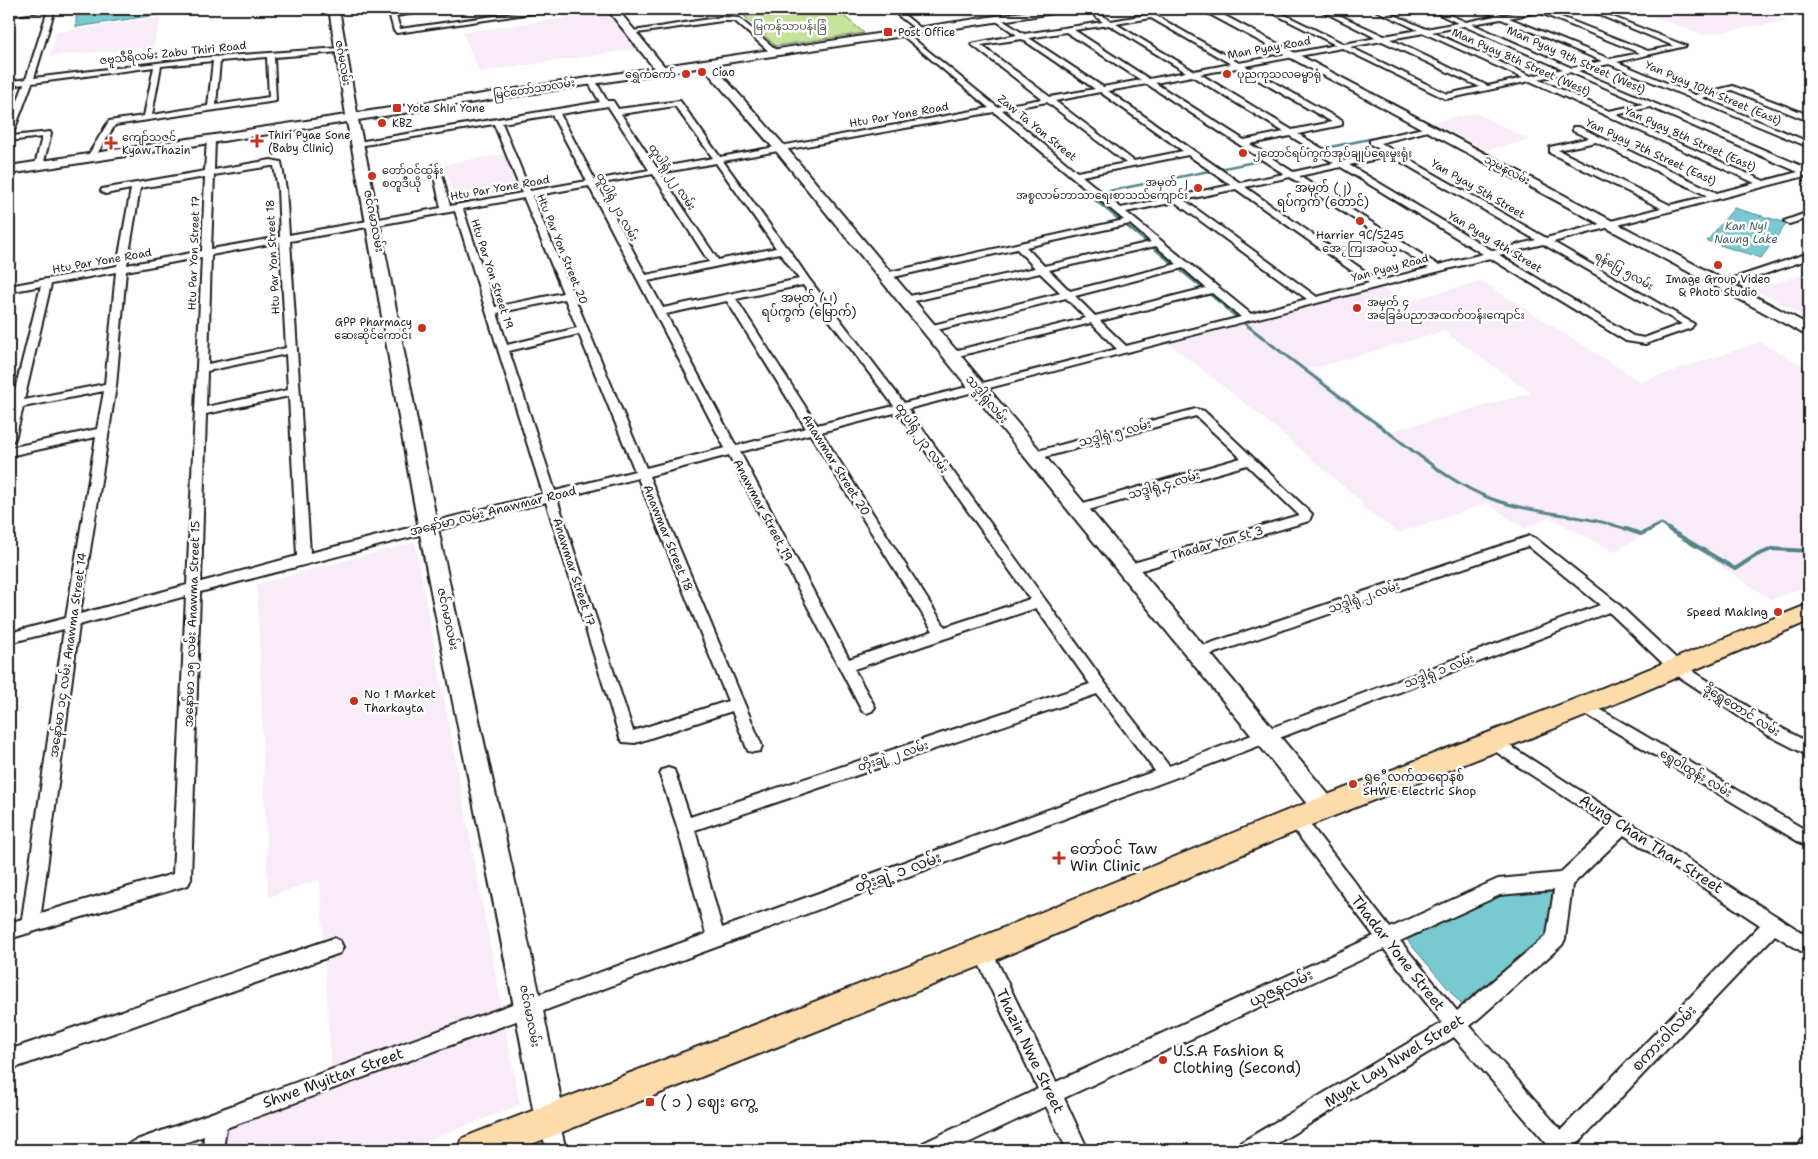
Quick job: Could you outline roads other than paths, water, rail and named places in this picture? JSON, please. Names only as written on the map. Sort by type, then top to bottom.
[{"type":"main road","points":[[475,1150],[553,1135],[1296,819],[1584,706],[1809,612]]},
{"type":"street","points":[[9,14],[46,9]]},
{"type":"street","points":[[9,135],[52,9]]},
{"type":"street","name":"ဇင်္ဂမလမ်း","points":[[334,9],[352,117]]},
{"type":"street","points":[[438,9],[392,12],[397,31],[557,9]]},
{"type":"street","points":[[612,9],[661,70]]},
{"type":"street","points":[[893,9],[920,30]]},
{"type":"street","name":"မြင်တော်သာလမ်း","points":[[9,170],[1060,9]]},
{"type":"street","points":[[1140,9],[1339,123],[1241,143]]},
{"type":"street","name":"သုမနလမ်း","points":[[1205,9],[1809,331]]},
{"type":"street","points":[[1268,9],[1446,97],[1682,46],[1588,9]]},
{"type":"street","points":[[1321,9],[1487,88]]},
{"type":"street","name":"Man Pyay 8th Street (West)","points":[[1376,9],[1608,114]]},
{"type":"street","name":"Man Pyay 9th Street (West)","points":[[1431,9],[1808,173]]},
{"type":"street","name":"Yan Pyay 10th Street (East)","points":[[1483,9],[1809,145]]},
{"type":"street","points":[[1540,9],[1646,54]]},
{"type":"street","name":"Man Pyay Road","points":[[996,109],[1540,9]]},
{"type":"street","points":[[1803,9],[1809,11]]},
{"type":"street","name":"Yan Pyay 4th Street","points":[[1097,15],[1630,339],[1638,341]]},
{"type":"street","points":[[1132,164],[975,44],[1152,16]]},
{"type":"street","points":[[630,32],[730,18],[741,20],[776,52]]},
{"type":"street","points":[[997,18],[1377,284]]},
{"type":"street","points":[[1067,30],[1436,269]]},
{"type":"street","name":"Zaw Ta Yon Street","points":[[903,33],[1249,318]]},
{"type":"street","name":"ဇဗူသီရိလမ်း Zabu Thiri Road","points":[[9,84],[158,64],[340,50]]},
{"type":"street","points":[[91,157],[110,124],[273,99],[270,55]]},
{"type":"street","points":[[212,108],[218,59]]},
{"type":"street","name":"သဒ္ဒါရုံလမ်း","points":[[705,63],[780,148],[1326,808]]},
{"type":"street","points":[[148,117],[158,64]]},
{"type":"street","name":"ထူပါရုံ ၂၂ လမ်း","points":[[591,80],[616,112],[715,263]]},
{"type":"street","points":[[1694,97],[1733,88],[1809,118]]},
{"type":"street","points":[[358,144],[608,103]]},
{"type":"street","name":"ထူပါရုံ ၂၃ လမ်း","points":[[616,112],[676,103],[805,280],[901,407],[1100,687],[1166,774]]},
{"type":"street","points":[[1608,114],[1650,104]]},
{"type":"street","name":"Htu Par Yone Road","points":[[9,289],[122,270],[374,222],[996,109]]},
{"type":"street","name":"ထူပါရုံ ၂၁ လမ်း","points":[[555,112],[660,312]]},
{"type":"street","name":"Yan Pyay 8th Street (East)","points":[[1608,114],[1763,184]]},
{"type":"street","name":"ဇင်ဂမာလမ်း","points":[[352,117],[374,222],[428,528],[529,1006],[553,1135]]},
{"type":"street","name":"Htu Par Yon Street 20","points":[[497,121],[583,330]]},
{"type":"street","name":"Yan Pyay 5th Street","points":[[1429,128],[1373,142],[1546,240]]},
{"type":"street","name":"Yan Pyay 7th Street (East)","points":[[1576,129],[1716,196]]},
{"type":"street","points":[[9,139],[47,134],[39,165]]},
{"type":"street","name":"Htu Par Yon Street 17","points":[[202,369],[211,139]]},
{"type":"street","points":[[1596,139],[1553,149],[1553,151],[1668,208]]},
{"type":"street","points":[[1077,175],[1190,152]]},
{"type":"street","points":[[1120,211],[1393,153]]},
{"type":"street","name":"Htu Par Yon Street 18","points":[[209,173],[271,163],[278,164],[282,189],[304,560]]},
{"type":"street","points":[[436,166],[446,209]]},
{"type":"street","points":[[105,190],[209,173]]},
{"type":"street","name":"Yan Pyay Road","points":[[978,388],[1808,173]]},
{"type":"street","points":[[13,405],[110,386],[122,270],[136,186]]},
{"type":"street","points":[[1177,199],[1315,300]]},
{"type":"street","name":"Htu Par Yon Street 19","points":[[458,207],[503,349]]},
{"type":"street","points":[[1789,220],[1809,215]]},
{"type":"street","points":[[885,276],[1132,221]]},
{"type":"street","name":"ရန်ပြေ ၅လမ်း","points":[[1546,240],[1689,324],[1653,338],[1638,341]]},
{"type":"street","points":[[906,300],[1158,242]]},
{"type":"street","points":[[1019,246],[1124,350]]},
{"type":"street","points":[[642,278],[784,249]]},
{"type":"street","points":[[1723,285],[1809,256]]},
{"type":"street","points":[[929,329],[1185,265]]},
{"type":"street","points":[[660,312],[805,280]]},
{"type":"street","points":[[9,439],[13,405],[46,282]]},
{"type":"street","points":[[950,355],[1214,289]]},
{"type":"street","points":[[491,312],[568,295]]},
{"type":"street","name":"Anawmar Street 20","points":[[730,297],[941,633]]},
{"type":"street","name":"Anawmar Street 19","points":[[660,312],[867,707]]},
{"type":"street","points":[[503,349],[583,330]]},
{"type":"street","name":"Anawmar Street 18","points":[[583,330],[754,746]]},
{"type":"street","name":"Anawmar Street 17","points":[[503,349],[622,724],[629,737],[635,737],[736,704]]},
{"type":"street","points":[[202,369],[291,350]]},
{"type":"street","name":"အနော်မာ ၁၅ လမ်း Anawma Street 15","points":[[30,925],[182,879],[202,369]]},
{"type":"street","name":"အနော်မာ ၁၄ လမ်း Anawma Street 14","points":[[30,925],[72,622],[110,386]]},
{"type":"street","name":"အနော်မာ လမ်း Anawmar Road","points":[[9,638],[428,528],[978,388]]},
{"type":"street","points":[[200,412],[293,392]]},
{"type":"street","name":"သဒ္ဒါရုံ ၅ လမ်း","points":[[1034,456],[1196,412],[1200,413],[1249,460]]},
{"type":"street","points":[[9,452],[102,432]]},
{"type":"street","name":"သဒ္ဒါရုံ ၄ လမ်း","points":[[1078,509],[1249,460]]},
{"type":"street","name":"Thadar Yon St 3","points":[[1128,569],[1306,516],[1249,460]]},
{"type":"street","name":"ဒို့ရွှေတောင် လမ်း","points":[[1530,541],[1611,606],[1677,668],[1772,730],[1809,750]]},
{"type":"street","name":"သဒ္ဒါရုံ ၂ လမ်း","points":[[1198,654],[1530,541]]},
{"type":"street","points":[[845,666],[1040,601]]},
{"type":"street","name":"သဒ္ဒါရုံ ၁ လမ်း","points":[[1266,736],[1611,606]]},
{"type":"street","name":"တိုးချဲ့ ၂ လမ်း","points":[[685,826],[1100,687]]},
{"type":"street","name":"ရွှေဝါထွန်း လမ်း","points":[[1584,706],[1809,841]]},
{"type":"street","name":"တိုးချဲ့ ၁ လမ်း","points":[[529,1006],[1266,736]]},
{"type":"street","name":"Aung Chan Thar Street","points":[[1493,741],[1809,948]]},
{"type":"street","points":[[668,775],[685,826],[716,937]]},
{"type":"street","name":"Thadar Yone Street","points":[[1296,819],[1385,939],[1560,1149]]},
{"type":"street","points":[[1564,881],[1623,825]]},
{"type":"street","name":"ယုဇနလမ်း","points":[[930,1150],[1498,887],[1564,881]]},
{"type":"street","name":"Myat Lay Nwel Street","points":[[1247,1150],[1456,1025],[1556,939],[1564,881]]},
{"type":"street","name":"စကား၀ါလမ်း","points":[[1560,1149],[1774,924]]},
{"type":"street","points":[[9,932],[30,925]]},
{"type":"street","points":[[9,1060],[334,947]]},
{"type":"street","name":"Thazin Nwe Street","points":[[982,951],[1078,1150]]},
{"type":"street","name":"Shwe Myittar Street","points":[[137,1150],[529,1006]]},
{"type":"street","points":[[213,1150],[216,1120]]},
{"type":"water","points":[[76,9],[197,9],[76,27]]},
{"type":"water","name":"Kan Nyi Naung Lake","points":[[1734,208],[1787,223],[1761,258],[1707,241]]},
{"type":"water","points":[[1552,892],[1550,933],[1461,1004],[1407,940],[1505,893]]},
{"type":"waterway","points":[[1378,137],[1390,135]]},
{"type":"waterway","points":[[1229,310],[1089,195],[1385,136]]},
{"type":"waterway","points":[[1227,309],[1324,385],[1436,468],[1477,493],[1509,504],[1595,521],[1629,530]]},
{"type":"waterway","points":[[1649,530],[1661,524],[1671,530]]},
{"type":"waterway","points":[[1629,530],[1641,534],[1652,529]]},
{"type":"waterway","points":[[1668,529],[1735,569],[1755,556],[1772,549],[1809,551]]},
{"type":"place","name":"Post Office","points":[[888,32]]},
{"type":"place","name":"Ciao","points":[[702,72]]},
{"type":"place","name":"ရွှေကံကော်","points":[[686,74]]},
{"type":"place","name":"ပုညကုသလဓမ္မာရုံ","points":[[1227,74]]},
{"type":"place","name":"Yote Shin Yone","points":[[397,108]]},
{"type":"place","name":"KBZ","points":[[382,123]]},
{"type":"place","name":"Thiri Pyae Sone (Baby Clinic)","points":[[257,141]]},
{"type":"place","name":"ကျော်သဇင် Kyaw Thazin","points":[[111,143]]},
{"type":"place","name":"၂တောင်ရပ်ကွက်အုပ်ချုပ်ရေးမှုးရုံး","points":[[1243,153]]},
{"type":"place","name":"တော်ဝင်ထွန်း စတူဒီယို","points":[[372,176]]},
{"type":"place","name":"အမှတ် ၂ အစ္စလာမ်ဘာသာရေးစာသသ်ကျောင်း","points":[[1198,188]]},
{"type":"place","name":"Harrier 9C/5245 အေႂကြးအဝယ္","points":[[1360,221]]},
{"type":"place","name":"Image Group Video & Photo Studio","points":[[1718,265]]},
{"type":"place","name":"အမှတ် ၄ အခြေခံပညာအထက်တန်းကျောင်း","points":[[1357,308]]},
{"type":"place","name":"GPP Pharmacy ဆေးဆိုင်ကောင်း","points":[[422,328]]},
{"type":"place","name":"Speed Making","points":[[1778,612]]},
{"type":"place","name":"No 1 Market Tharkayta","points":[[354,701]]},
{"type":"place","name":"ရွှွှေီလက်ထရောနစ် SHWE Electric Shop","points":[[1353,784]]},
{"type":"place","name":"တော်ဝင် Taw Win Clinic","points":[[1059,858]]},
{"type":"place","name":"U.S.A Fashion & Clothing (Second)","points":[[1163,1060]]},
{"type":"place","name":"( ၁ ) ဈေး ကွေ့","points":[[650,1102]]},
{"type":"district","name":"အမှတ် (၂) ရပ်ကွက် (တောင်)","points":[[1323,195]]},
{"type":"district","name":"အမှတ် (၂) ရပ်ကွက် (မြောက်)","points":[[809,305]]},
{"type":"park label","name":"မြကန်သာပန်းခြံ","points":[[790,26]]}]
